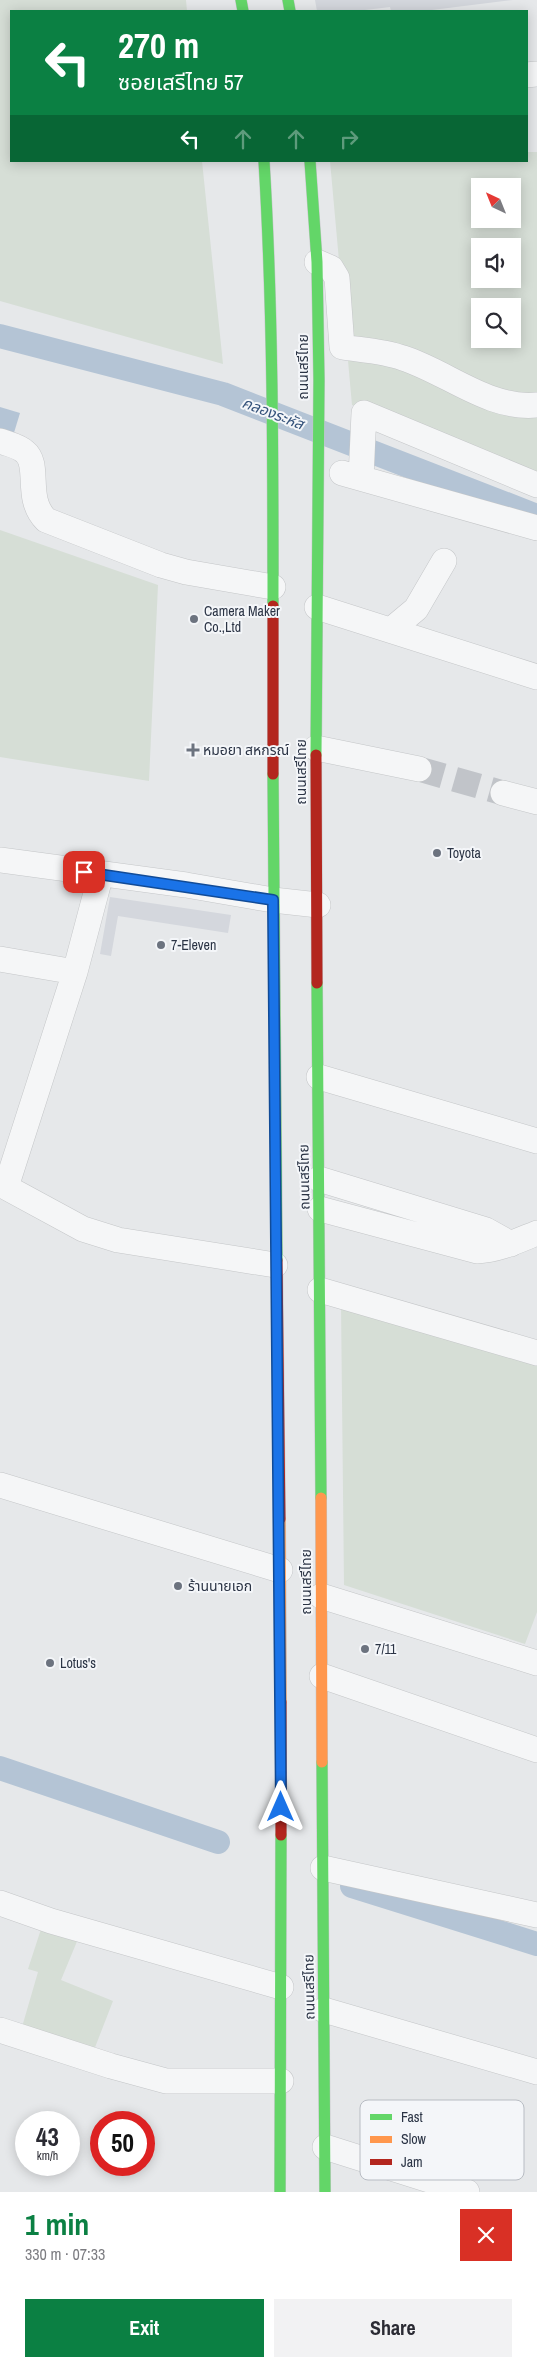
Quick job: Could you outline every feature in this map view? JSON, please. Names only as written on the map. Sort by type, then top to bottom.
[{"type":"main road","name":"ถนนเสรีไทย","points":[[264,162],[272,367],[273,476],[275,1265],[280,1570],[280,2192]]},
{"type":"main road","name":"ถนนเสรีไทย","points":[[310,162],[317,262],[318,380],[316,748],[325,2192]]},
{"type":"street","points":[[317,262],[331,268],[337,278],[342,347],[402,357],[496,399],[523,406],[537,405]]},
{"type":"street","points":[[537,485],[364,413],[354,474],[537,528]]},
{"type":"street","points":[[0,441],[25,451],[32,459],[34,503],[38,512],[46,520],[178,570],[273,587]]},
{"type":"street","points":[[392,629],[416,609],[444,561]]},
{"type":"street","points":[[316,606],[537,677]]},
{"type":"street","points":[[316,748],[418,769]]},
{"type":"street","points":[[503,793],[537,802]]},
{"type":"street","points":[[0,860],[273,900],[318,904]]},
{"type":"street","points":[[101,874],[75,972],[3,1186],[83,1229],[118,1240],[275,1265]]},
{"type":"street","points":[[0,959],[75,972]]},
{"type":"street","points":[[319,1077],[537,1141]]},
{"type":"street","points":[[319,1180],[386,1213],[477,1251],[489,1251],[537,1233]]},
{"type":"street","points":[[320,1209],[386,1213]]},
{"type":"street","points":[[320,1290],[537,1353]]},
{"type":"street","points":[[0,1485],[280,1570]]},
{"type":"street","points":[[321,1596],[537,1663]]},
{"type":"street","points":[[322,1676],[537,1750]]},
{"type":"street","points":[[323,1868],[537,1915]]},
{"type":"street","points":[[0,1903],[51,1921],[281,1987]]},
{"type":"street","points":[[324,2010],[537,2072]]},
{"type":"street","points":[[0,2030],[111,2066],[166,2081],[281,2081]]},
{"type":"street","points":[[325,2147],[360,2158]]},
{"type":"street","points":[[428,2180],[466,2192]]},
{"type":"shaded area","points":[[0,0],[186,0],[187,10],[10,10],[10,162],[202,162],[223,364],[0,301]]},
{"type":"shaded area","points":[[315,0],[513,0],[432,10],[391,10],[390,7],[365,10],[317,10]]},
{"type":"shaded area","points":[[528,152],[537,152],[537,479],[500,467],[352,405],[330,162],[528,162]]},
{"type":"shaded area","points":[[0,530],[158,585],[149,781],[0,757]]},
{"type":"shaded area","points":[[110,897],[231,915],[228,933],[118,916],[111,956],[100,954]]},
{"type":"shaded area","points":[[341,1304],[537,1362],[537,1612],[525,1644],[344,1585]]},
{"type":"shaded area","points":[[42,1926],[78,1939],[61,1980],[113,2001],[94,2050],[22,2027],[38,1972],[28,1969]]},
{"type":"water","points":[[0,407],[20,413],[13,436],[0,432]]},
{"type":"waterway","name":"คลองระหัส","points":[[0,336],[223,394],[537,516]]},
{"type":"waterway","points":[[0,1768],[218,1842]]},
{"type":"waterway","points":[[352,1886],[537,1944]]},
{"type":"tunnel","points":[[419,769],[503,793]]},
{"type":"traffic: fast","points":[[241,0],[243,10]]},
{"type":"traffic: fast","points":[[288,0],[290,10]]},
{"type":"traffic: fast","points":[[264,162],[271,328],[273,606]]},
{"type":"traffic: fast","points":[[310,162],[317,262],[319,380],[316,755]]},
{"type":"traffic: fast","points":[[273,774],[277,1260]]},
{"type":"traffic: fast","points":[[317,983],[321,1498]]},
{"type":"traffic: fast","points":[[322,1762],[325,2192]]},
{"type":"traffic: fast","points":[[280,2192],[281,1835]]},
{"type":"traffic: slow","points":[[321,1498],[322,1762]]},
{"type":"traffic: slow","points":[[280,1519],[281,1702]]},
{"type":"traffic: jam","points":[[273,606],[273,774]]},
{"type":"traffic: jam","points":[[316,755],[317,983]]},
{"type":"traffic: jam","points":[[277,1260],[280,1519]]},
{"type":"traffic: jam","points":[[281,1702],[281,1835]]},
{"type":"place","name":"Camera Maker Co.,Ltd","points":[[194,619]]},
{"type":"place","name":"หมอยา สหกรณ์","points":[[193,750]]},
{"type":"place","name":"Toyota","points":[[437,853]]},
{"type":"place","name":"7-Eleven","points":[[161,945]]},
{"type":"place","name":"ร้านนายเอก","points":[[178,1586]]},
{"type":"place","name":"7/11","points":[[365,1649]]},
{"type":"place","name":"Lotus's","points":[[50,1663]]},
{"type":"route","points":[[84,872],[186,885],[273,900],[281,1807]]}]
